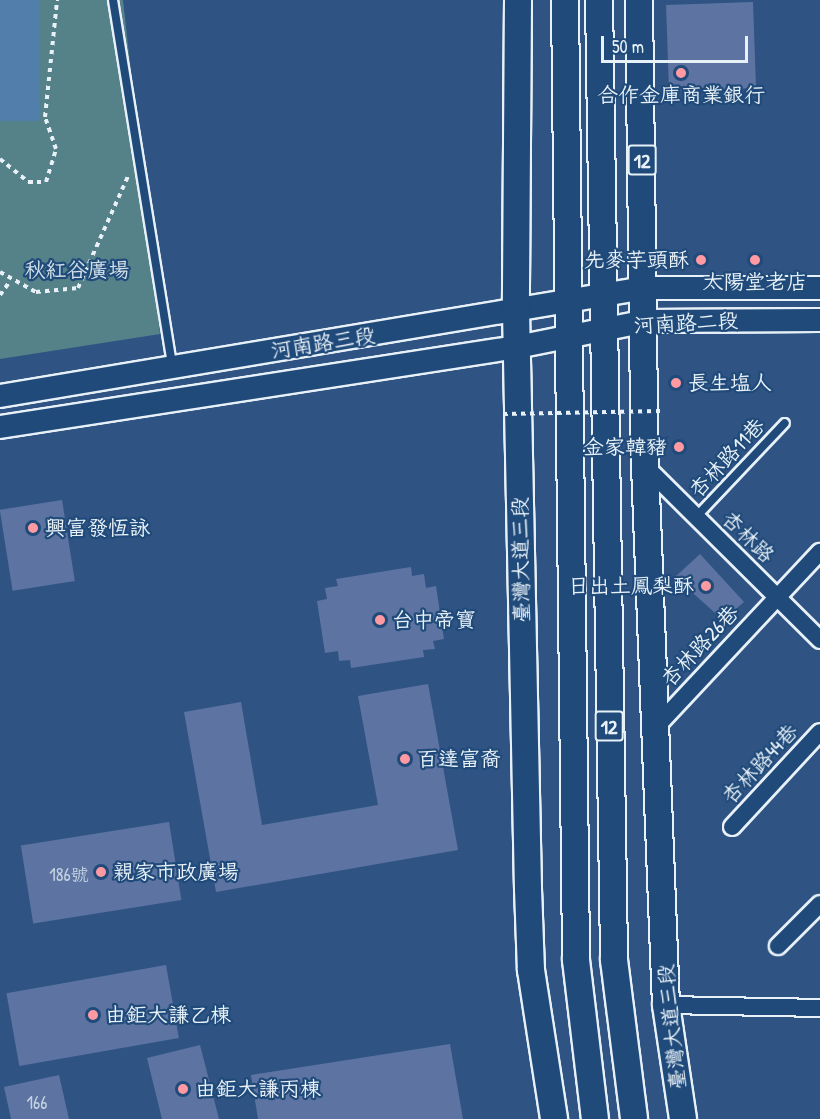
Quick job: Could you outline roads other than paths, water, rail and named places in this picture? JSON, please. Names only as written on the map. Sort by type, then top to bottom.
[{"type":"main road","name":"臺灣大道三段","points":[[518,0],[516,311],[531,970],[554,1119]]},
{"type":"main road","name":"12","points":[[565,0],[566,302],[576,960],[595,1119]]},
{"type":"main road","name":"12","points":[[599,0],[600,296],[614,960],[634,1119]]},
{"type":"main road","name":"臺灣大道三段","points":[[639,0],[646,321],[645,466],[666,1005],[683,1119]]},
{"type":"street","name":"河南路三段","points":[[0,396],[645,288]]},
{"type":"street","name":"河南路二段","points":[[645,288],[820,288]]},
{"type":"street","name":"河南路二段","points":[[517,347],[646,321],[820,320]]},
{"type":"street","name":"河南路三段","points":[[0,427],[517,347]]},
{"type":"street","name":"杏林路","points":[[645,466],[820,640]]},
{"type":"street","name":"杏林路26巷","points":[[656,727],[820,552]]},
{"type":"street","name":"杏林路44巷","points":[[732,827],[820,732]]},
{"type":"street","points":[[778,946],[820,904]]},
{"type":"street","points":[[666,1005],[820,1008]]},
{"type":"lane","points":[[113,0],[172,368]]},
{"type":"lane","name":"杏林路11巷","points":[[696,517],[785,423]]},
{"type":"water","points":[[0,0],[40,0],[40,121],[0,121]]},
{"type":"place","name":"合作金庫商業銀行","points":[[681,73]]},
{"type":"place","name":"先麥芋頭酥","points":[[701,260]]},
{"type":"place","name":"太陽堂老店","points":[[755,260]]},
{"type":"place","name":"長生塩人","points":[[676,383]]},
{"type":"place","name":"金家韓豬","points":[[679,447]]},
{"type":"place","name":"興富發恆詠","points":[[33,528]]},
{"type":"place","name":"日出土鳳梨酥","points":[[706,586]]},
{"type":"place","name":"台中帝寶","points":[[380,620]]},
{"type":"place","name":"百達富裔","points":[[405,759]]},
{"type":"place","name":"親家市政廣場","points":[[101,872]]},
{"type":"place","name":"由鉅大謙乙棟","points":[[93,1015]]},
{"type":"place","name":"由鉅大謙丙棟","points":[[183,1089]]},
{"type":"park label","name":"秋紅谷廣場","points":[[77,270]]}]
